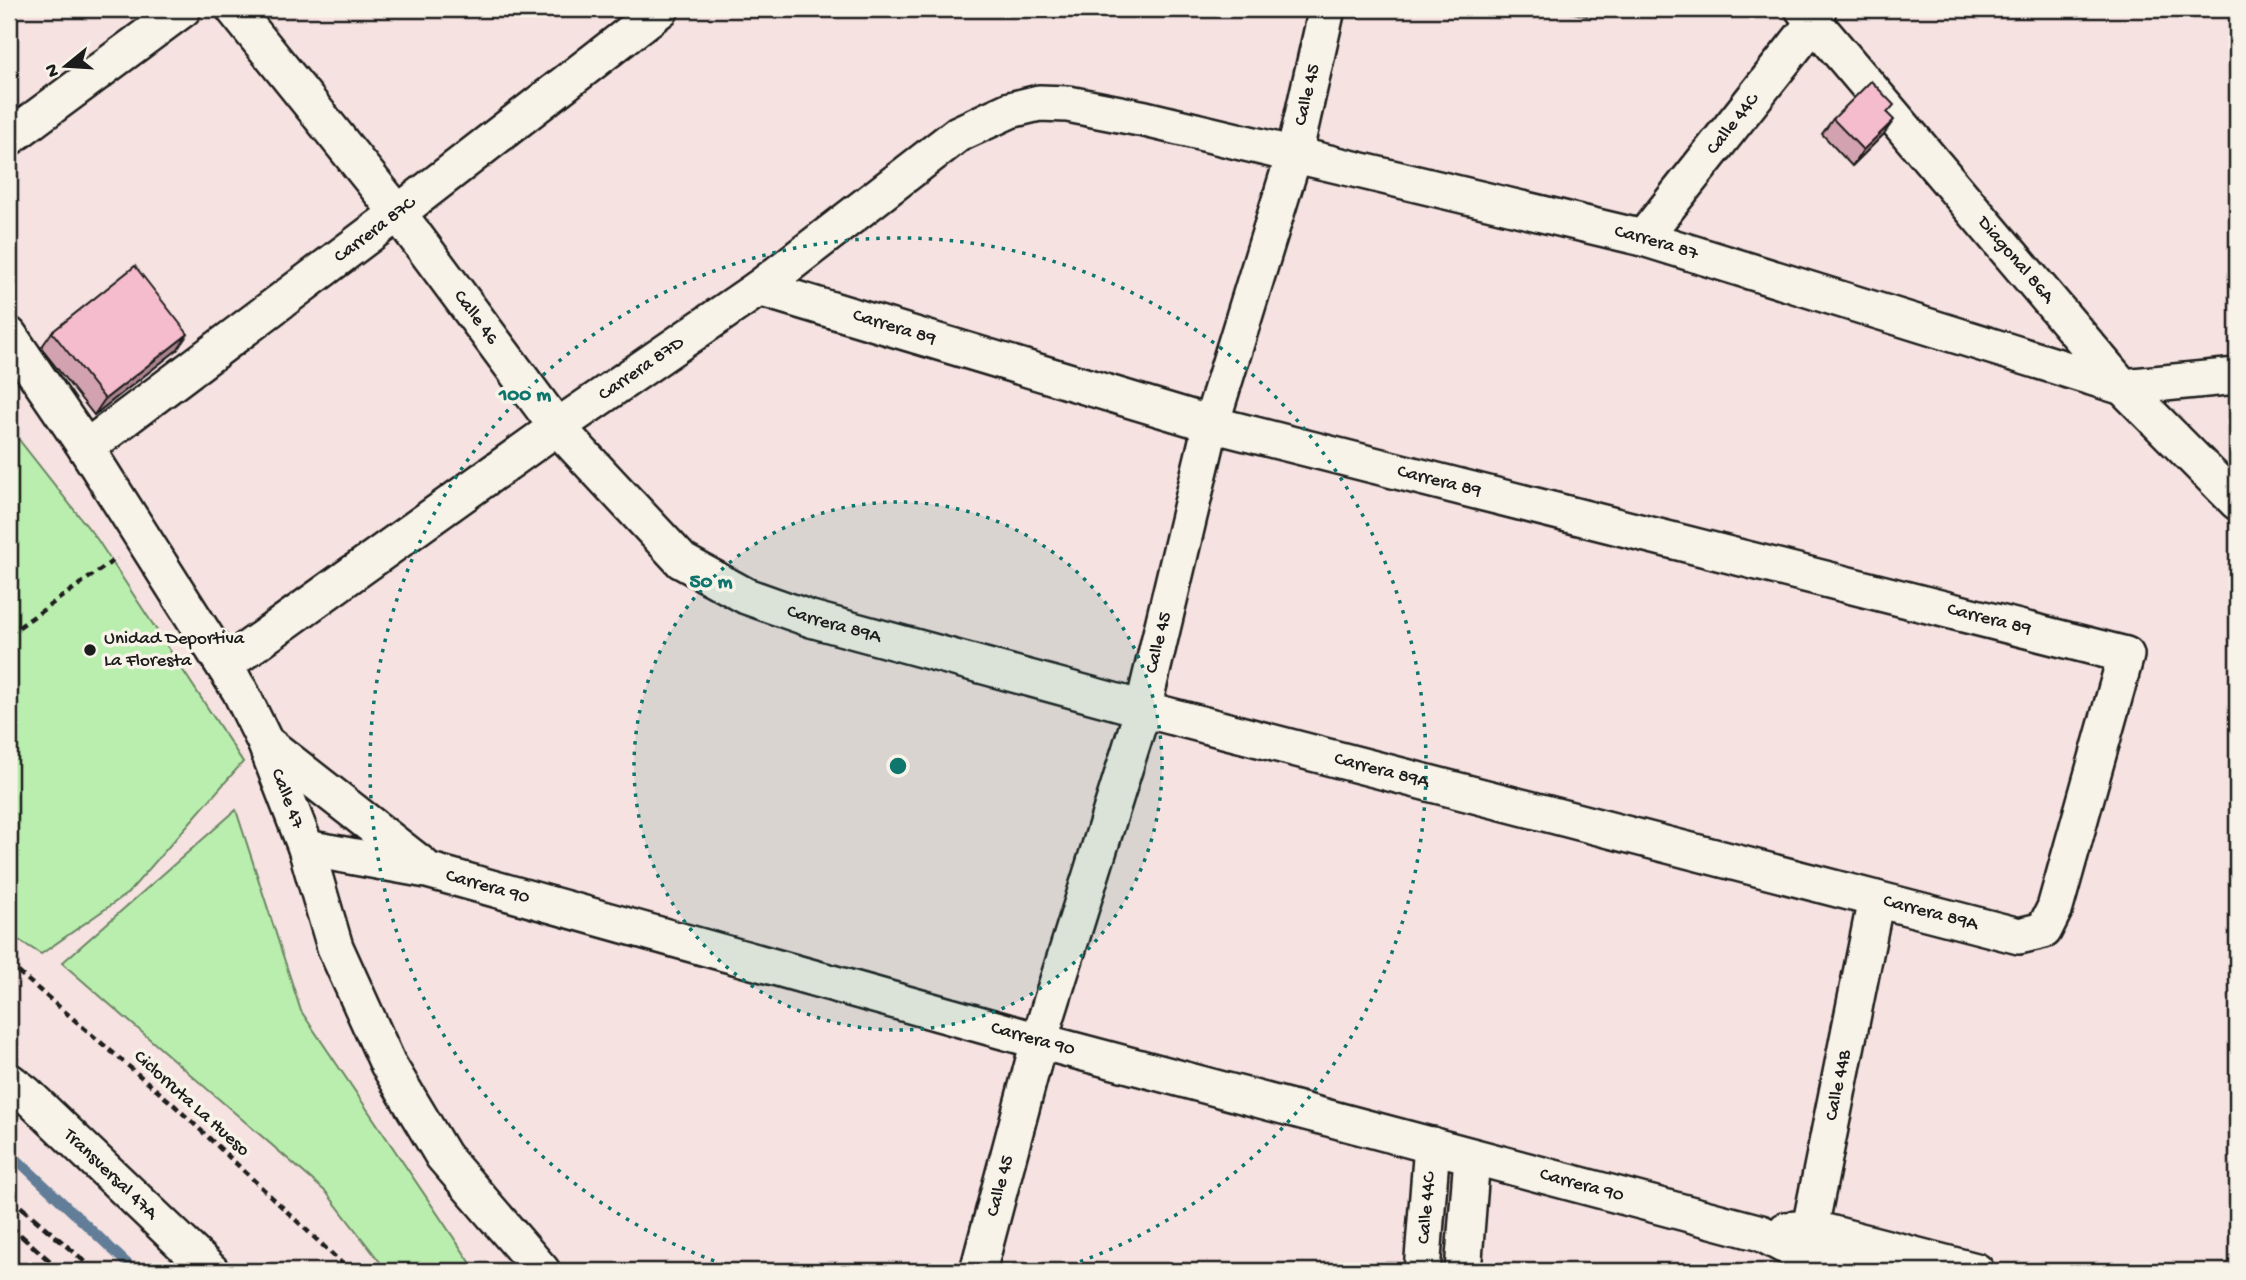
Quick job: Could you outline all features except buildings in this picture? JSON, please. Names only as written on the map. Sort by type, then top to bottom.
[{"type":"street","points":[[9,138],[183,9]]},
{"type":"street","name":"Calle 46","points":[[234,9],[398,213],[556,427],[682,561],[746,596]]},
{"type":"street","name":"Carrera 87C","points":[[86,448],[398,213],[661,9]]},
{"type":"street","name":"Calle 45","points":[[978,1271],[1039,1041],[1143,709],[1211,424],[1294,155],[1327,9]]},
{"type":"street","name":"Calle 44C","points":[[1643,238],[1812,13]]},
{"type":"street","name":"Diagonal 86A","points":[[1812,13],[2123,387],[2237,502]]},
{"type":"street","name":"Carrera 87D","points":[[225,665],[556,427],[759,288],[958,134],[1010,110],[1038,103],[1068,104]]},
{"type":"street","name":"Carrera 87","points":[[1068,104],[1145,119],[1643,238],[2123,387],[2237,376]]},
{"type":"street","name":"Carrera 89","points":[[759,288],[1211,424],[2126,655],[2055,908],[2044,930],[2019,936]]},
{"type":"street","name":"Calle 47","points":[[9,335],[86,448],[225,665],[265,742],[306,848],[335,947],[388,1064],[443,1156],[542,1271]]},
{"type":"street","name":"Carrera 89A","points":[[746,596],[811,619],[1143,709],[2019,936]]},
{"type":"street","points":[[265,742],[428,870]]},
{"type":"street","name":"Carrera 90","points":[[306,848],[428,870],[1039,1041],[1761,1233],[1863,1271]]},
{"type":"street","name":"Calle 44B","points":[[1806,1252],[1876,900]]},
{"type":"street","name":"Transversal 47A","points":[[9,1081],[25,1093],[211,1271]]},
{"type":"street","name":"Calle 44C","points":[[1422,1271],[1432,1145]]},
{"type":"street","points":[[1463,1271],[1472,1157]]},
{"type":"street","name":"Carrera 90","points":[[1806,1252],[1976,1271]]},
{"type":"path","points":[[9,634],[144,539]]},
{"type":"path","name":"Ciclorruta La Hueso","points":[[9,964],[174,1105],[350,1271]]},
{"type":"path","points":[[9,1259],[22,1271]]},
{"type":"green space","name":"Unidad Deportiva La Floresta","points":[[9,427],[97,539],[243,762],[128,893],[41,954],[9,934]]},
{"type":"green space","points":[[236,810],[301,1011],[476,1271],[387,1271],[326,1192],[62,963]]},
{"type":"waterway","points":[[9,1152],[135,1271]]},
{"type":"railway","points":[[9,1197],[96,1271]]},
{"type":"railway","points":[[9,1225],[61,1271]]},
{"type":"place","name":"Unidad Deportiva La Floresta","points":[[90,650]]}]
